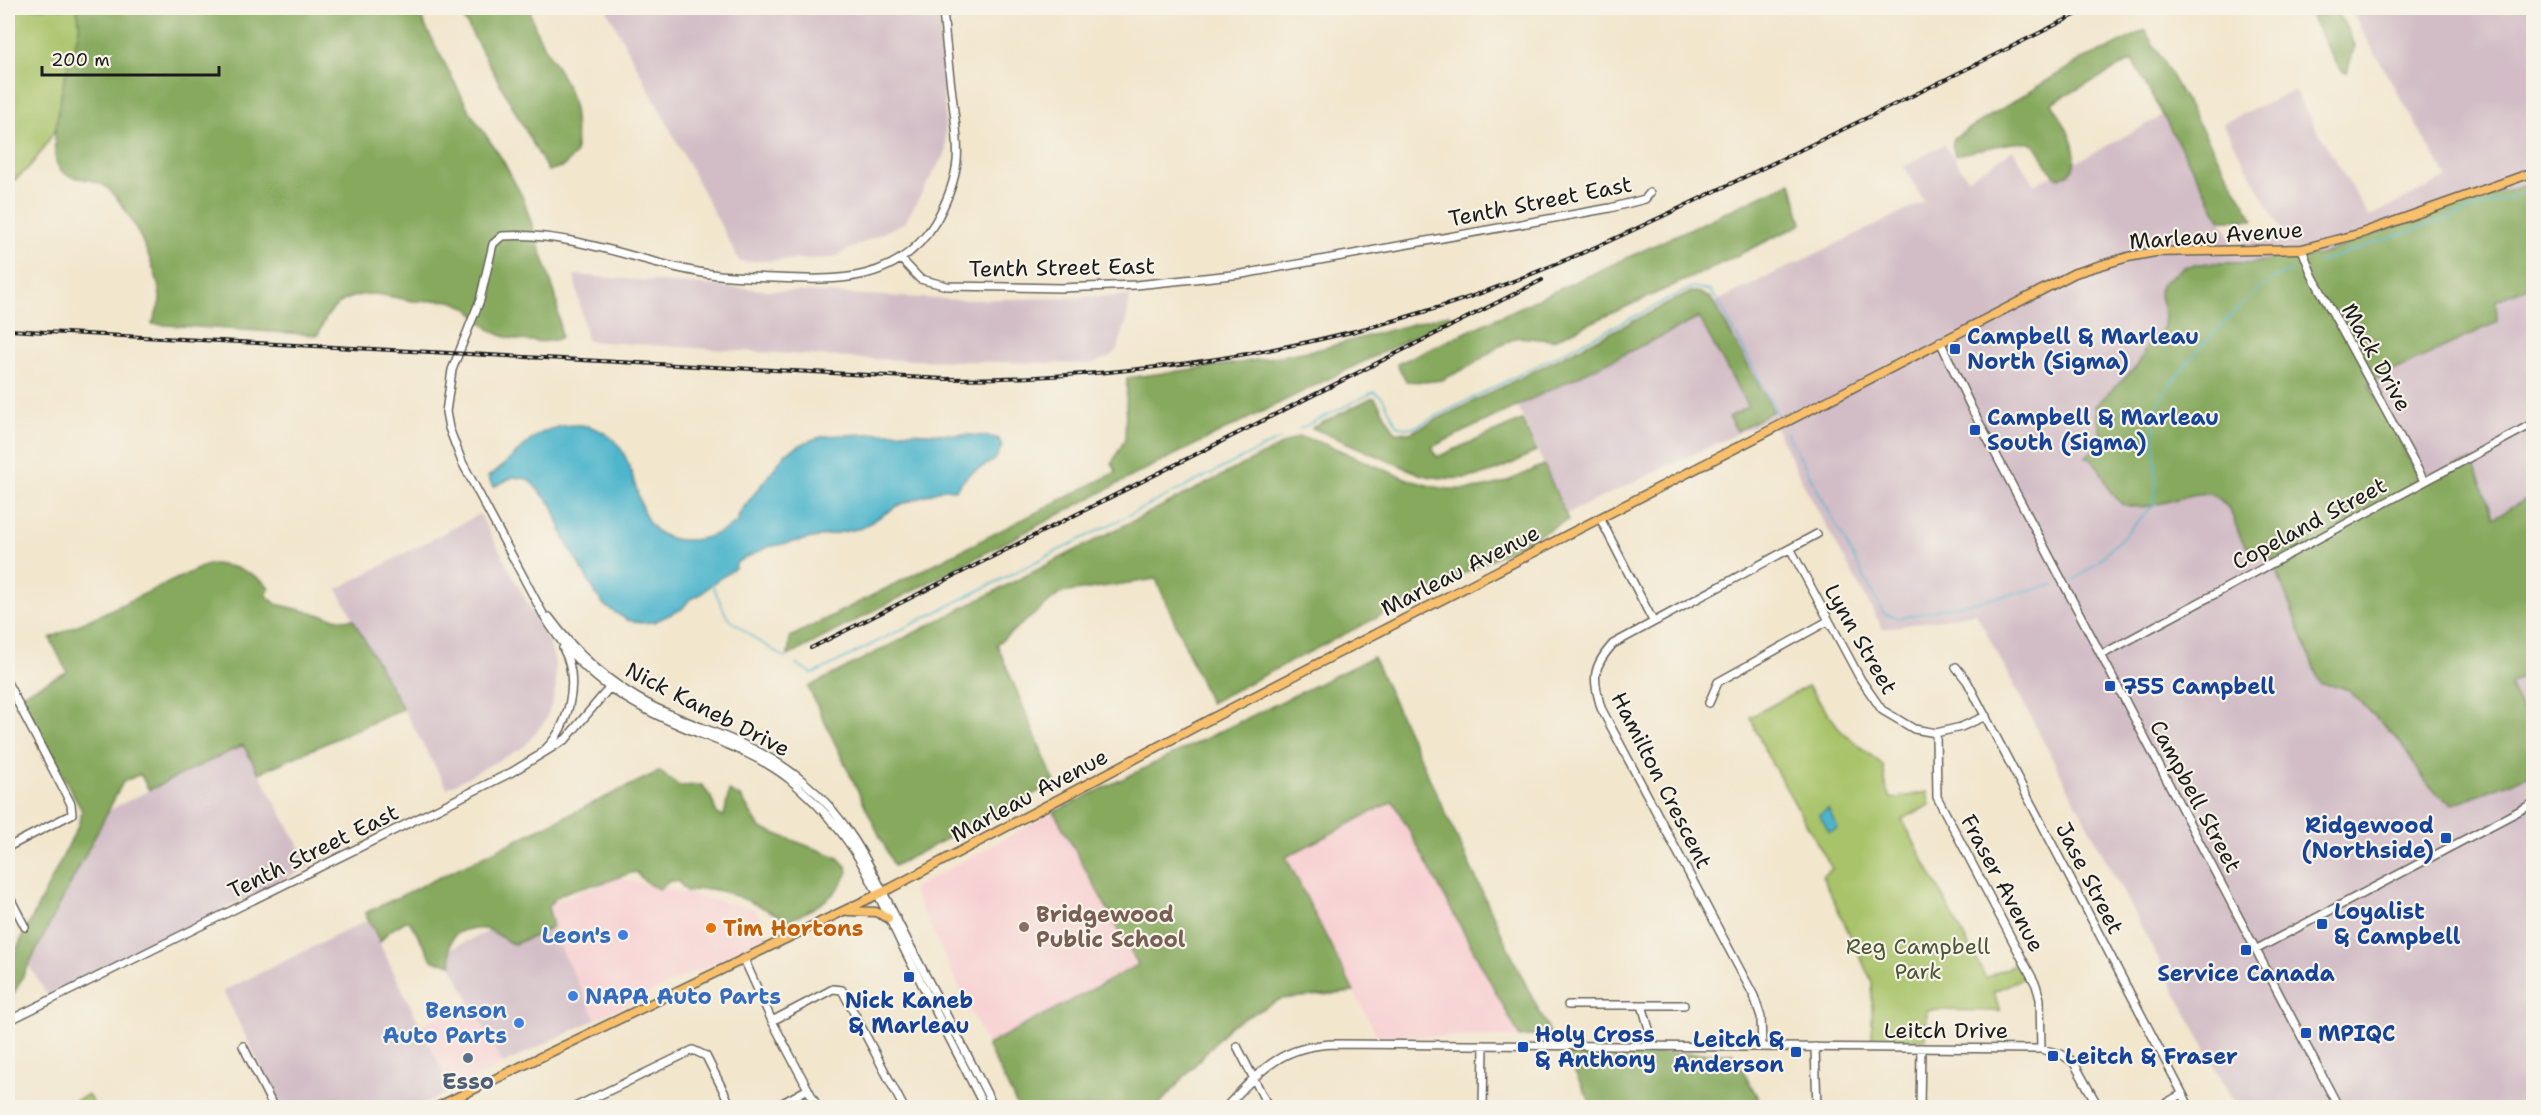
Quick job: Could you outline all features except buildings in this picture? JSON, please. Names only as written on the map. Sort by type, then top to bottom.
[{"type":"main road","name":"Marleau Avenue","points":[[435,1107],[880,893],[1940,341],[2075,273],[2128,257],[2182,250],[2302,249],[2362,233],[2534,172]]},
{"type":"main road","points":[[844,911],[876,912],[888,918]]},
{"type":"street","points":[[901,259],[921,242],[942,210],[957,162],[943,8]]},
{"type":"street","name":"Tenth Street East","points":[[901,259],[920,279],[947,286],[1061,288],[1136,285],[1242,274],[1610,208],[1645,199],[1650,193]]},
{"type":"street","name":"Nick Kaneb Drive","points":[[901,259],[876,272],[847,279],[804,279],[699,272],[563,239],[502,236],[495,240],[491,250],[480,300],[452,370],[447,411],[449,428],[462,462],[554,633],[578,662],[645,711],[731,746],[786,777],[830,818],[855,852],[880,893],[994,1107]]},
{"type":"street","name":"Mack Drive","points":[[2302,249],[2312,275],[2424,481]]},
{"type":"street","name":"Campbell Street","points":[[1940,341],[1972,410],[2339,1107]]},
{"type":"street","name":"Copeland Street","points":[[2101,655],[2534,423]]},
{"type":"street","points":[[1600,518],[1653,621]]},
{"type":"street","name":"Hamilton Crescent","points":[[1762,1047],[1761,1017],[1754,996],[1601,708],[1595,688],[1594,673],[1599,659],[1613,644],[1817,534]]},
{"type":"street","name":"Lynn Street","points":[[1791,550],[1861,680],[1882,710],[1914,729],[1936,733]]},
{"type":"street","name":"Nick Kaneb Drive","points":[[536,598],[573,645],[611,686]]},
{"type":"street","points":[[1709,703],[1718,682],[1828,621]]},
{"type":"street","points":[[529,763],[544,751],[556,736],[565,721],[569,704],[571,675],[566,654],[554,633]]},
{"type":"street","name":"Jase Street","points":[[1956,667],[1967,681],[1986,716],[2190,1107]]},
{"type":"street","points":[[8,684],[71,804],[72,814],[8,847]]},
{"type":"street","name":"Tenth Street East","points":[[8,1022],[529,763],[566,740],[611,686]]},
{"type":"street","points":[[1936,733],[1961,727],[1986,716]]},
{"type":"street","name":"Fraser Avenue","points":[[1936,733],[1937,797],[2036,985],[2040,999],[2041,1049]]},
{"type":"street","points":[[2257,949],[2534,803]]},
{"type":"street","name":"Nick Kaneb Drive","points":[[880,893],[888,918],[985,1107]]},
{"type":"street","points":[[8,894],[25,927]]},
{"type":"street","points":[[744,958],[772,1021],[818,1107]]},
{"type":"street","points":[[772,1021],[833,989],[842,990],[903,1107]]},
{"type":"street","points":[[1568,1005],[1684,1005]]},
{"type":"street","points":[[1642,1005],[1654,1046]]},
{"type":"street","name":"Leitch Drive","points":[[1225,1107],[1276,1059],[1310,1045],[1484,1045],[2041,1049],[2061,1054],[2074,1063],[2099,1107]]},
{"type":"street","points":[[1483,1107],[1484,1045]]},
{"type":"street","points":[[243,1046],[274,1107]]},
{"type":"street","points":[[1237,1046],[1269,1107]]},
{"type":"street","points":[[1815,1047],[1818,1107]]},
{"type":"street","points":[[1920,1107],[1921,1048]]},
{"type":"street","points":[[573,1107],[693,1050],[706,1056],[732,1107]]},
{"type":"street","points":[[769,1107],[779,1105],[808,1089]]},
{"type":"street","points":[[2157,1107],[2182,1094]]},
{"type":"shaded area","points":[[606,8],[940,8],[946,151],[905,222],[832,258],[740,262]]},
{"type":"shaded area","points":[[2349,8],[2533,8],[2533,1107],[2236,1107],[1976,613],[1883,629],[1806,489],[1771,418],[1566,514],[1514,398],[1924,202],[1904,167],[1944,144],[1968,179],[2013,150],[2034,185],[2164,115],[2234,244],[2284,235],[2223,123],[2294,91],[2369,217],[2447,178]]},
{"type":"shaded area","points":[[574,275],[765,290],[963,300],[1130,296],[1126,322],[1118,348],[1110,357],[1090,364],[869,359],[587,341]]},
{"type":"shaded area","points":[[480,514],[550,645],[555,663],[556,687],[545,721],[525,746],[447,788],[337,589]]},
{"type":"shaded area","points":[[244,745],[310,866],[48,996],[28,964],[109,810]]},
{"type":"shaded area","points":[[1394,801],[1520,1037],[1377,1036],[1285,857]]},
{"type":"shaded area","name":"Bridgewood Public School","points":[[1054,812],[1138,965],[987,1045],[912,889]]},
{"type":"shaded area","points":[[617,878],[754,909],[769,936],[596,1019],[540,908]]},
{"type":"shaded area","points":[[540,908],[596,1019],[503,1064],[444,952]]},
{"type":"shaded area","points":[[368,920],[452,1090],[418,1107],[281,1107],[223,991]]},
{"type":"shaded area","points":[[470,1001],[503,1064],[452,1090],[420,1025]]},
{"type":"green space","points":[[8,8],[82,8],[75,73],[61,118],[37,158],[18,177],[8,183]]},
{"type":"green space","points":[[76,8],[416,8],[470,112],[502,159],[523,198],[556,297],[561,337],[547,341],[528,341],[508,337],[494,332],[467,308],[454,302],[413,301],[372,294],[352,297],[337,305],[326,318],[318,335],[152,324],[160,301],[158,285],[148,254],[131,220],[122,205],[103,185],[65,174],[57,164],[56,126],[65,78],[78,32],[79,20]]},
{"type":"green space","points":[[458,8],[530,8],[537,32],[567,85],[573,104],[576,153],[564,166],[548,171]]},
{"type":"green space","points":[[2307,8],[2336,8],[2355,45],[2347,72],[2335,62]]},
{"type":"green space","points":[[2145,30],[2254,220],[2221,220],[2132,60],[2052,103],[2070,136],[2075,155],[2074,164],[2067,174],[2059,178],[2054,175],[2038,149],[2028,143],[2019,142],[1955,155],[1952,146],[1954,138],[2084,58],[2108,49]]},
{"type":"green space","points":[[1791,182],[1802,224],[1703,272],[1553,340],[1517,337],[1472,365],[1442,380],[1406,381],[1397,364]]},
{"type":"green space","points":[[2533,182],[2533,286],[2496,300],[2497,322],[2368,383],[2421,481],[2472,460],[2494,518],[2533,495],[2533,671],[2510,684],[2533,734],[2533,774],[2453,804],[2434,792],[2397,739],[2348,690],[2338,686],[2320,684],[2272,559],[2247,547],[2242,541],[2231,513],[2221,500],[2212,495],[2195,494],[2148,506],[2126,505],[2113,495],[2098,467],[2086,457],[2102,440],[2095,406],[2138,365],[2150,339],[2160,333],[2164,326],[2165,316],[2159,291],[2162,284],[2183,267],[2208,263],[2253,263],[2291,255],[2317,256],[2428,214]]},
{"type":"green space","points":[[1691,292],[1698,292],[1711,298],[1773,411],[1737,431],[1729,417],[1748,407],[1699,318],[1432,447],[1437,457],[1522,420],[1536,451],[1482,475],[1454,479],[1422,475],[1312,428],[1375,398],[1395,432],[1410,433]]},
{"type":"green space","points":[[1449,314],[1452,318],[1154,465],[788,656],[790,637],[1116,472],[1112,463],[1125,439],[1127,378],[1239,363],[1320,349]]},
{"type":"green space","points":[[1297,437],[1330,446],[1412,480],[1444,488],[1479,488],[1498,484],[1544,465],[1568,520],[1210,703],[1156,579],[1061,593],[997,644],[1055,783],[894,866],[808,687]]},
{"type":"green space","points":[[208,564],[233,567],[257,577],[270,588],[266,595],[276,604],[343,620],[353,619],[403,709],[259,773],[243,745],[149,790],[140,774],[123,782],[8,1005],[8,966],[78,826],[82,811],[20,695],[67,672],[50,638]]},
{"type":"green space","points":[[1373,657],[1519,971],[1551,1034],[1520,1037],[1393,801],[1286,857],[1354,992],[1281,999],[1231,1025],[1157,1107],[1018,1107],[987,1045],[1138,965],[1054,812]]},
{"type":"green space","name":"Reg Campbell Park","points":[[1808,686],[1842,732],[1883,765],[1887,791],[1892,799],[1927,792],[1930,805],[1902,819],[1986,978],[2019,962],[2027,976],[1993,992],[2000,1011],[1927,1010],[1926,1039],[1872,1040],[1872,982],[1822,876],[1832,869],[1766,753],[1750,717]]},
{"type":"green space","points":[[660,771],[679,786],[702,785],[711,797],[717,814],[724,816],[729,791],[741,797],[760,828],[837,857],[847,867],[848,872],[843,882],[823,902],[788,921],[746,900],[721,891],[701,889],[687,892],[678,881],[670,881],[660,889],[656,888],[636,872],[564,893],[552,901],[548,907],[553,926],[540,934],[514,944],[487,929],[470,929],[457,933],[450,946],[452,964],[433,961],[410,922],[406,921],[389,931],[380,942],[365,913]]},
{"type":"green space","points":[[1733,1053],[1763,1107],[1593,1107],[1565,1054]]},
{"type":"green space","points":[[88,1095],[95,1107],[62,1107]]},
{"type":"water","points":[[581,425],[605,433],[620,448],[630,467],[642,507],[651,524],[665,536],[687,540],[714,535],[739,521],[741,511],[786,453],[808,441],[825,436],[906,432],[986,436],[999,439],[1002,446],[995,460],[969,474],[955,490],[943,489],[897,506],[862,528],[768,547],[737,562],[735,568],[701,594],[690,599],[682,609],[654,622],[641,623],[627,620],[605,606],[565,540],[552,505],[528,479],[513,477],[493,487],[488,477],[538,435],[550,429]]},
{"type":"water","points":[[1828,809],[1838,828],[1829,832],[1819,814]]},
{"type":"waterway","points":[[2319,262],[2534,189]]},
{"type":"waterway","points":[[2074,580],[2097,563],[2153,506],[2156,484],[2155,414],[2171,385],[2222,324],[2256,291],[2277,277],[2293,271]]},
{"type":"waterway","points":[[1299,429],[1374,392],[1382,397],[1397,425],[1404,428],[1415,427],[1693,287],[1710,291],[1719,302],[1778,415]]},
{"type":"waterway","points":[[1787,433],[1884,614],[1899,618],[2054,585]]},
{"type":"waterway","points":[[796,664],[813,674],[1280,439]]},
{"type":"waterway","points":[[712,584],[727,617],[758,641],[786,658]]},
{"type":"railway","points":[[8,330],[945,379],[1071,375],[1195,362],[1318,340],[1379,325],[1482,293],[1564,261],[1685,206],[2089,8]]},
{"type":"railway","points":[[811,648],[1542,280]]},
{"type":"place","name":"Campbell & Marleau North (Sigma)","points":[[1955,349]]},
{"type":"place","name":"Campbell & Marleau South (Sigma)","points":[[1975,430]]},
{"type":"place","name":"755 Campbell","points":[[2110,686]]},
{"type":"place","name":"Ridgewood (Northside)","points":[[2446,838]]},
{"type":"place","name":"Loyalist & Campbell","points":[[2322,924]]},
{"type":"place","name":"Bridgewood Public School","points":[[1024,927]]},
{"type":"place","name":"Tim Hortons","points":[[711,928]]},
{"type":"place","name":"Leon's","points":[[623,935]]},
{"type":"place","name":"Service Canada","points":[[2246,950]]},
{"type":"place","name":"Nick Kaneb & Marleau","points":[[909,977]]},
{"type":"place","name":"NAPA Auto Parts","points":[[573,996]]},
{"type":"place","name":"Benson Auto Parts","points":[[519,1023]]},
{"type":"place","name":"MPIQC","points":[[2306,1033]]},
{"type":"place","name":"Holy Cross & Anthony","points":[[1523,1047]]},
{"type":"place","name":"Leitch & Anderson","points":[[1796,1052]]},
{"type":"place","name":"Leitch & Fraser","points":[[2053,1056]]},
{"type":"place","name":"Esso","points":[[468,1058]]}]
